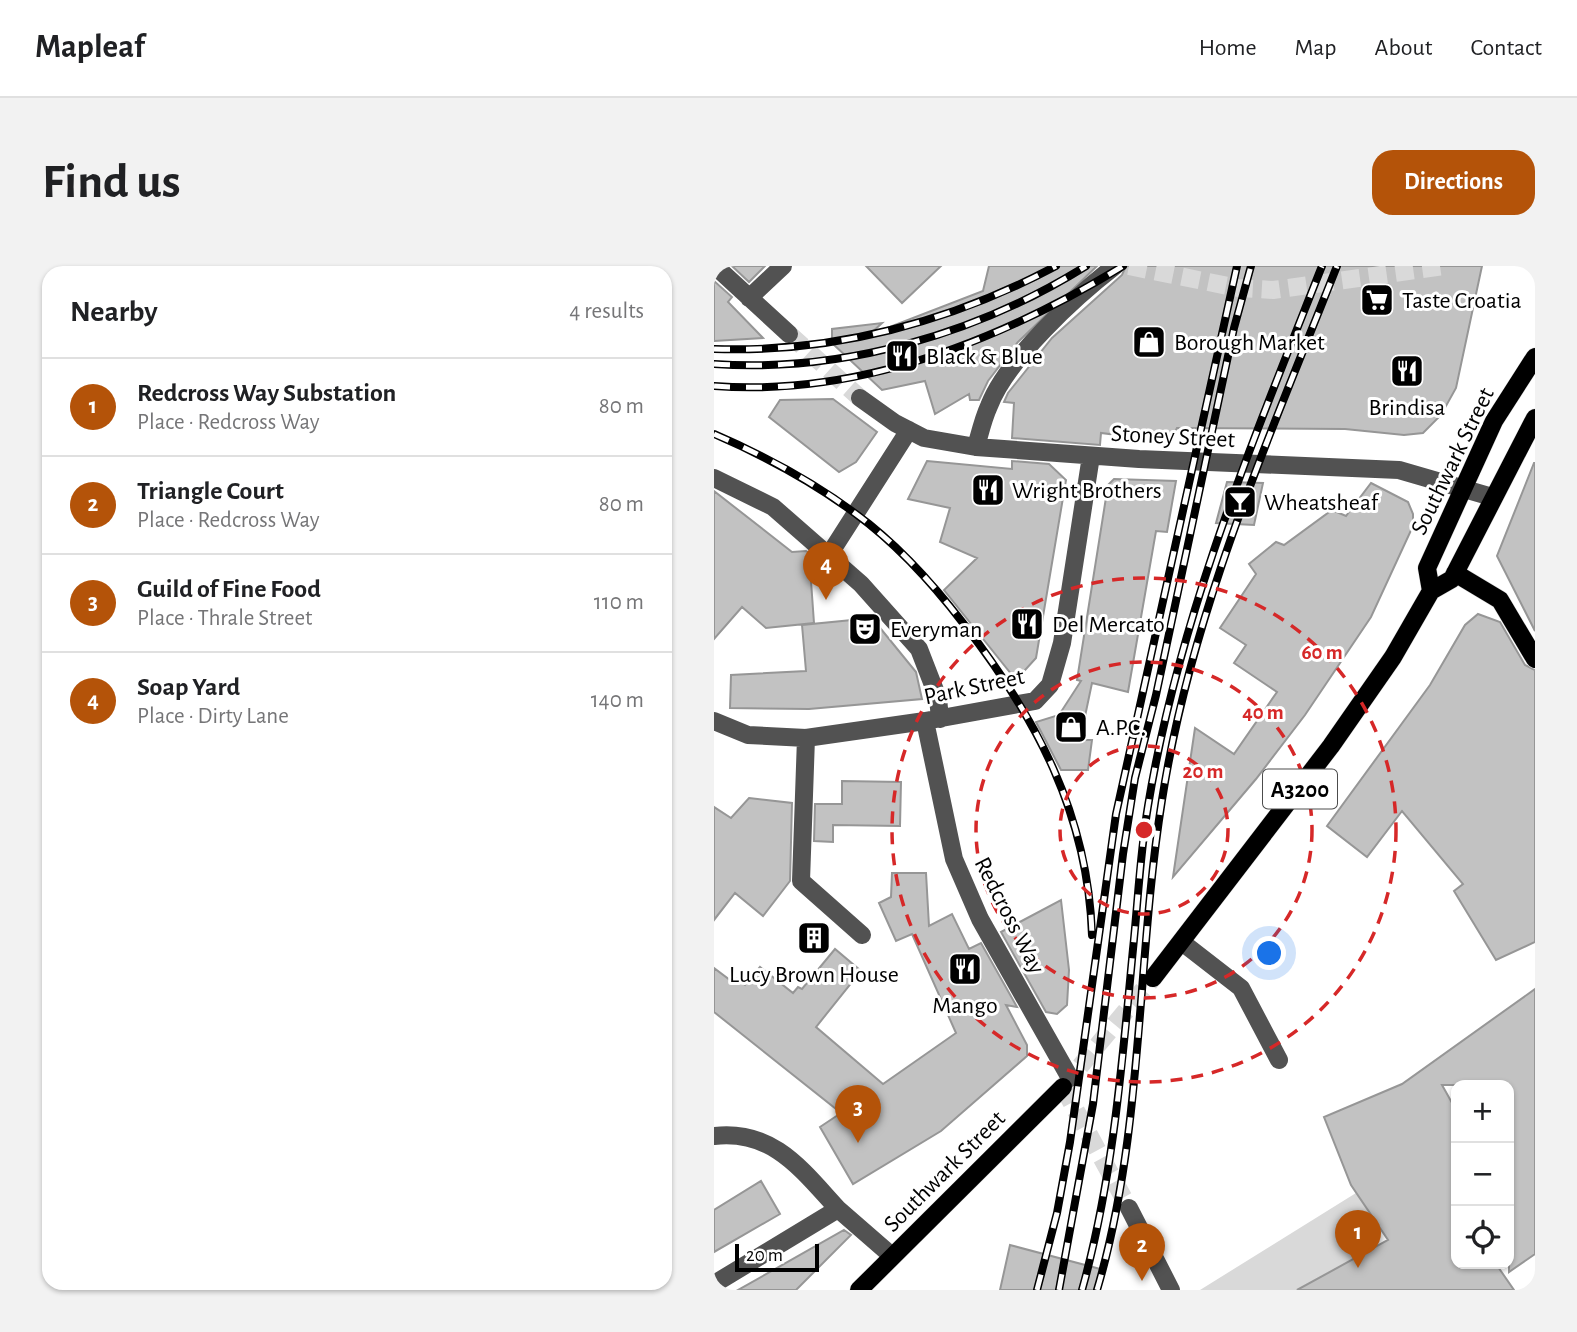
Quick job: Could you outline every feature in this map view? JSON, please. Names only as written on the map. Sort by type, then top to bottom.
[{"type":"main road","name":"Southwark Street","points":[[1432,591],[1427,568],[1494,421],[1535,357]]},
{"type":"main road","name":"A3200","points":[[1153,978],[1183,943],[1331,746],[1392,657],[1432,591],[1452,579],[1535,418]]},
{"type":"main road","points":[[1455,573],[1500,600],[1535,659]]},
{"type":"main road","name":"Southwark Street","points":[[865,1288],[892,1256],[1067,1082]]},
{"type":"street","points":[[715,266],[789,334]]},
{"type":"street","points":[[749,298],[783,266]]},
{"type":"street","points":[[976,447],[989,403],[1008,374],[1069,302],[1115,266]]},
{"type":"street","name":"Stoney Street","points":[[860,398],[925,438],[976,447],[1091,456],[1399,470],[1492,497]]},
{"type":"street","points":[[829,555],[909,430]]},
{"type":"street","name":"Park Street","points":[[714,721],[748,734],[806,738],[1028,704],[1041,697],[1050,685],[1062,643],[1091,456]]},
{"type":"street","name":"Redcross Way","points":[[714,478],[773,508],[861,584],[919,649],[938,698],[933,720],[954,859],[980,919],[1067,1082]]},
{"type":"street","points":[[806,738],[801,881],[862,935]]},
{"type":"street","points":[[1183,943],[1241,988],[1279,1060]]},
{"type":"street","points":[[714,1136],[753,1139],[788,1155],[838,1209],[892,1256]]},
{"type":"street","points":[[1129,1208],[1171,1290]]},
{"type":"street","points":[[714,1284],[838,1209]]},
{"type":"shaded area","points":[[1356,1193],[1380,1230],[1370,1250],[1303,1286],[1305,1290],[1200,1290]]},
{"type":"building","points":[[732,266],[765,266],[749,282]]},
{"type":"building","points":[[866,266],[941,266],[902,303]]},
{"type":"building","points":[[989,266],[1097,266],[1018,342],[988,381],[979,400],[970,400],[969,394],[935,414],[925,381],[882,390],[832,343],[832,329],[882,323],[869,335],[983,291]]},
{"type":"building","name":"Borough Market","points":[[1126,266],[1482,266],[1456,388],[1441,415],[1423,433],[1404,435],[1345,429],[1177,428],[1170,442],[1101,433],[1100,445],[1012,438],[1014,403],[1004,402],[1008,393],[1052,338],[1122,275]]},
{"type":"building","points":[[714,281],[732,297],[728,302],[763,338],[714,341]]},
{"type":"building","points":[[833,399],[877,432],[856,462],[839,472],[769,417],[780,400]]},
{"type":"building","points":[[927,461],[1012,469],[1012,461],[1049,464],[1066,480],[1036,658],[1016,680],[944,590],[977,558],[940,542],[950,508],[908,499]]},
{"type":"building","points":[[1535,463],[1535,631],[1497,556]]},
{"type":"building","points":[[1114,479],[1176,481],[1167,532],[1156,531],[1128,692],[1092,683],[1080,740],[1092,740],[1088,770],[1061,770],[1036,722],[1059,715],[1081,681],[1077,680],[1108,485]]},
{"type":"building","name":"Wheatsheaf","points":[[1227,482],[1263,483],[1254,525],[1216,523]]},
{"type":"building","points":[[1371,483],[1408,502],[1413,514],[1413,526],[1371,617],[1305,715],[1256,779],[1173,877],[1195,728],[1234,754],[1277,692],[1234,663],[1246,645],[1220,628],[1256,574],[1249,564],[1276,542],[1284,545],[1332,510],[1346,516]]},
{"type":"building","points":[[714,491],[792,552],[809,553],[814,623],[766,628],[742,607],[714,639]]},
{"type":"building","points":[[1478,614],[1500,622],[1525,665],[1535,670],[1535,942],[1496,960],[1454,891],[1463,884],[1402,811],[1367,857],[1327,826],[1430,685],[1465,625]]},
{"type":"building","points":[[872,618],[916,672],[922,699],[809,709],[730,708],[731,675],[806,671],[802,625]]},
{"type":"building","points":[[842,781],[901,782],[900,826],[833,825],[833,842],[814,841],[815,804],[842,804]]},
{"type":"building","points":[[749,798],[792,803],[790,881],[763,916],[735,893],[714,920],[714,807],[731,818]]},
{"type":"building","points":[[892,873],[926,873],[929,926],[952,914],[969,949],[981,943],[1017,1007],[1006,1005],[1027,1045],[1027,1056],[941,1131],[853,1184],[820,1127],[841,1113],[714,1012],[714,968],[734,983],[737,979],[745,985],[760,967],[793,993],[798,987],[802,989],[835,949],[861,971],[816,1027],[883,1084],[956,1033],[912,934],[896,941],[879,903],[891,897]]},
{"type":"building","points":[[1061,900],[1069,970],[1067,1005],[1057,1014],[1046,1012],[1001,932]]},
{"type":"building","points":[[1535,989],[1535,1254],[1514,1269],[1514,1080],[1451,1080],[1451,1085],[1442,1085],[1451,1101],[1451,1269],[1499,1269],[1514,1290],[1297,1290],[1388,1240],[1351,1185],[1324,1117],[1402,1084]]},
{"type":"building","points":[[761,1181],[780,1214],[714,1252],[714,1210]]},
{"type":"building","points":[[844,1230],[851,1235],[796,1290],[738,1290]]},
{"type":"building","points":[[1010,1245],[1104,1270],[1098,1290],[1000,1290]]},
{"type":"tunnel","points":[[1129,266],[1238,288],[1273,290],[1445,266]]},
{"type":"tunnel","points":[[789,334],[860,398]]},
{"type":"tunnel","points":[[1063,1087],[1153,978]]},
{"type":"tunnel","points":[[1063,1087],[1129,1208]]},
{"type":"railway","points":[[714,349],[803,346],[891,330],[975,303],[1056,266]]},
{"type":"railway","points":[[714,364],[811,362],[908,344],[1000,311],[1086,266]]},
{"type":"railway","points":[[714,386],[768,387],[822,382],[928,358],[1028,318],[1123,266]]},
{"type":"railway","points":[[1037,1290],[1057,1213],[1070,1142],[1116,814],[1237,266]]},
{"type":"railway","points":[[1059,1290],[1093,1104],[1123,854],[1135,778],[1156,695],[1234,328],[1251,266]]},
{"type":"railway","points":[[1082,1290],[1102,1206],[1115,1121],[1148,806],[1178,667],[1198,599],[1244,465],[1322,266]]},
{"type":"railway","points":[[1097,1290],[1123,1169],[1154,861],[1175,731],[1192,662],[1234,528],[1337,266]]},
{"type":"railway","points":[[714,434],[788,470],[856,514],[914,565],[963,623],[1013,694],[1053,769],[1069,808],[1080,848],[1092,935]]},
{"type":"place","name":"Taste Croatia","points":[[1377,300]]},
{"type":"place","name":"Borough Market","points":[[1149,342]]},
{"type":"place","name":"Black & Blue","points":[[902,356]]},
{"type":"place","name":"Brindisa","points":[[1407,371]]},
{"type":"place","name":"Wright Brothers","points":[[988,490]]},
{"type":"place","name":"Wheatsheaf","points":[[1240,502]]},
{"type":"place","name":"Soap Yard","points":[[826,600]]},
{"type":"place","name":"Del Mercato","points":[[1027,624]]},
{"type":"place","name":"Everyman","points":[[865,629]]},
{"type":"place","name":"A.P.C.","points":[[1071,727]]},
{"type":"place","name":"Lucy Brown House","points":[[814,938]]},
{"type":"place","name":"Mango","points":[[965,969]]},
{"type":"place","name":"Guild of Fine Food","points":[[858,1143]]},
{"type":"place","name":"Redcross Way Substation","points":[[1358,1268]]},
{"type":"place","name":"Triangle Court","points":[[1142,1281]]}]
